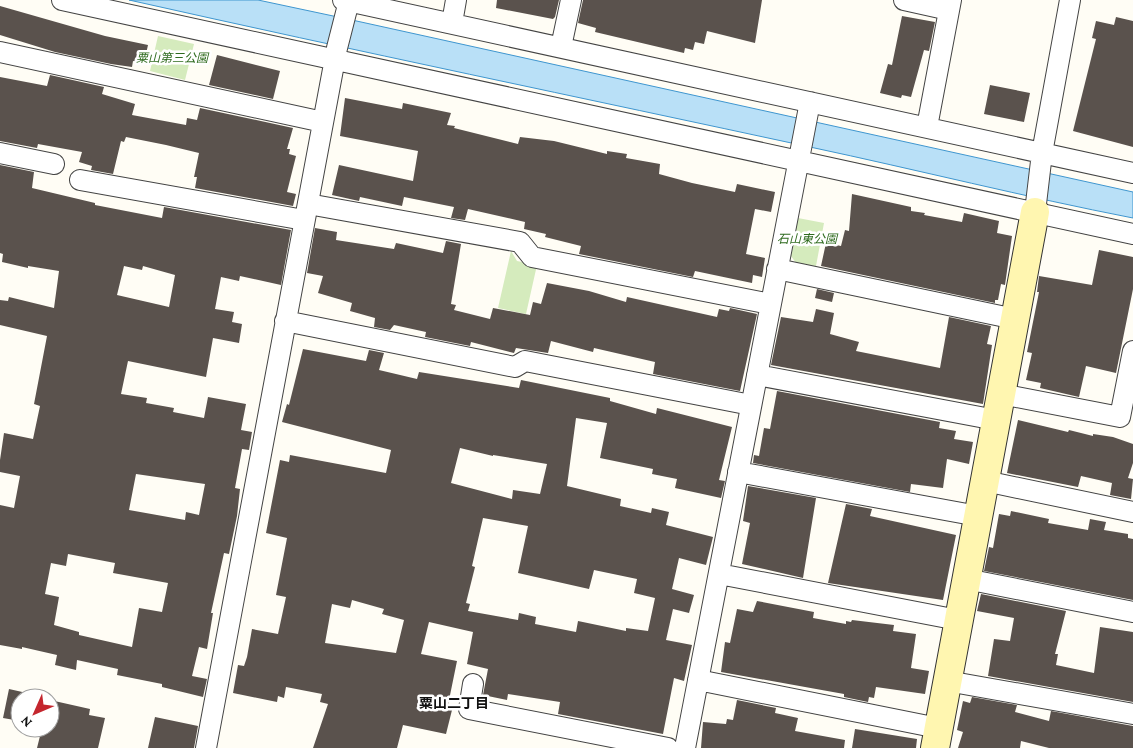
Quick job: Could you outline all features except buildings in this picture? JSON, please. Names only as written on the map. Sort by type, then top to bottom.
[{"type":"street","points":[[62,0],[335,54],[800,154],[1036,207],[1133,234]]},
{"type":"street","points":[[452,23],[456,0]]},
{"type":"street","points":[[561,47],[571,0]]},
{"type":"street","points":[[904,0],[950,5],[927,127]]},
{"type":"street","points":[[698,680],[936,738],[1016,318],[1036,207],[1041,160],[1070,0]]},
{"type":"street","points":[[206,748],[335,54],[346,5],[452,23],[561,47],[808,109],[927,127],[1041,160],[1133,173]]},
{"type":"street","points":[[0,52],[323,122]]},
{"type":"street","points":[[686,748],[808,109]]},
{"type":"street","points":[[0,154],[54,164]]},
{"type":"street","points":[[80,180],[520,242],[532,257],[770,304]]},
{"type":"street","points":[[777,269],[1016,318]]},
{"type":"street","points":[[285,321],[515,368],[525,361],[751,405]]},
{"type":"street","points":[[1001,394],[1120,417],[1133,351]]},
{"type":"street","points":[[757,375],[996,420]]},
{"type":"street","points":[[738,472],[978,516]]},
{"type":"street","points":[[985,481],[1133,512]]},
{"type":"street","points":[[719,574],[958,620]]},
{"type":"street","points":[[966,579],[1133,612]]},
{"type":"street","points":[[947,681],[1133,714]]},
{"type":"street","points":[[473,684],[469,709],[668,748]]},
{"type":"green space","name":"粟山第三公園","points":[[158,36],[194,44],[185,80],[150,71]]},
{"type":"green space","name":"石山東公園","points":[[798,218],[824,223],[816,266],[796,263],[791,256]]},
{"type":"green space","points":[[511,251],[517,261],[537,265],[526,314],[498,308]]},
{"type":"water","points":[[129,0],[258,0],[352,20],[1133,192],[1133,218],[810,147]]},
{"type":"district","name":"粟山二丁目","points":[[454,703]]}]
